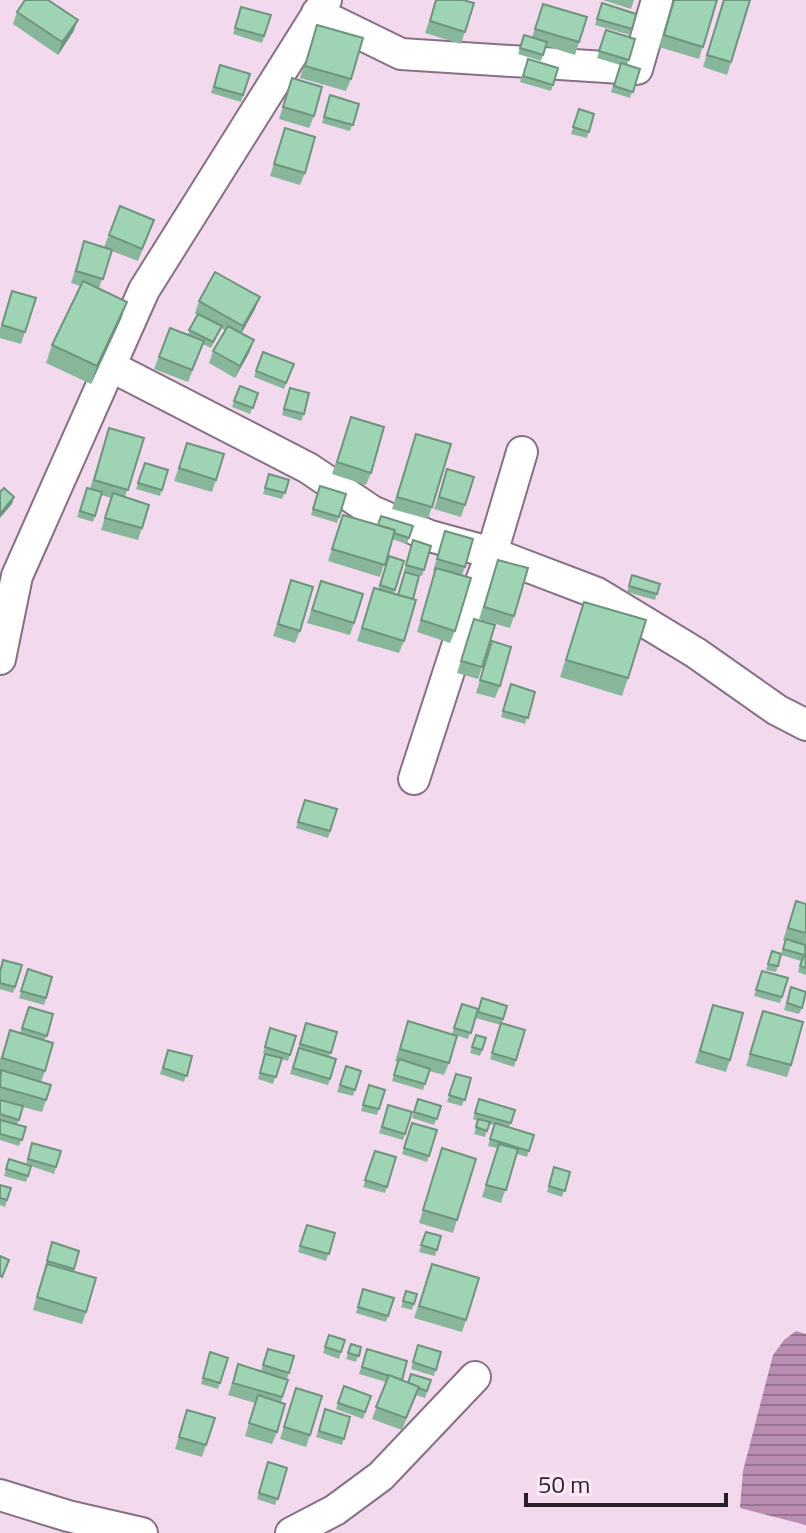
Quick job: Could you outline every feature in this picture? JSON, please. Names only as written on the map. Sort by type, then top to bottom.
[{"type":"street","points":[[0,659],[17,576],[144,290],[321,7],[401,54],[637,69],[657,0]]},
{"type":"street","points":[[110,366],[308,468],[372,511],[430,536],[492,553],[597,593],[696,653],[777,710],[806,725]]},
{"type":"street","points":[[414,779],[464,625],[492,553],[522,452]]},
{"type":"street","points":[[291,1533],[335,1510],[381,1476],[475,1377]]},
{"type":"street","points":[[0,1495],[68,1516],[142,1533]]},
{"type":"shaded area","points":[[796,1331],[806,1334],[806,1525],[740,1508],[743,1471],[773,1355],[784,1340]]},
{"type":"building","points":[[25,0],[48,0],[78,20],[62,42],[17,12]]},
{"type":"building","points":[[436,0],[474,3],[465,32],[430,21]]},
{"type":"building","points":[[674,0],[717,0],[703,47],[664,35]]},
{"type":"building","points":[[724,0],[750,0],[731,62],[707,55]]},
{"type":"building","points":[[602,3],[636,14],[632,29],[597,19]]},
{"type":"building","points":[[543,4],[587,17],[579,42],[535,29]]},
{"type":"building","points":[[241,7],[271,15],[264,36],[235,28]]},
{"type":"building","points":[[317,25],[363,38],[351,79],[305,66]]},
{"type":"building","points":[[606,30],[635,39],[629,60],[599,51]]},
{"type":"building","points":[[524,35],[547,42],[543,55],[520,48]]},
{"type":"building","points":[[528,59],[558,68],[553,85],[523,76]]},
{"type":"building","points":[[621,63],[640,69],[633,92],[614,86]]},
{"type":"building","points":[[220,65],[250,74],[243,95],[214,87]]},
{"type":"building","points":[[292,78],[322,87],[314,116],[283,107]]},
{"type":"building","points":[[330,95],[359,104],[353,125],[324,117]]},
{"type":"building","points":[[579,109],[594,114],[589,132],[573,127]]},
{"type":"building","points":[[285,128],[315,137],[305,173],[274,164]]},
{"type":"building","points":[[120,206],[154,220],[142,249],[109,235]]},
{"type":"building","points":[[84,241],[112,250],[103,279],[76,271]]},
{"type":"building","points":[[215,272],[260,297],[243,326],[199,301]]},
{"type":"building","points":[[83,281],[127,302],[97,366],[52,345]]},
{"type":"building","points":[[12,291],[36,298],[25,332],[2,325]]},
{"type":"building","points":[[198,314],[222,326],[213,342],[189,330]]},
{"type":"building","points":[[228,326],[254,340],[240,366],[213,351]]},
{"type":"building","points":[[170,328],[204,341],[192,370],[159,357]]},
{"type":"building","points":[[263,352],[294,364],[286,383],[256,371]]},
{"type":"building","points":[[240,386],[258,393],[253,408],[234,401]]},
{"type":"building","points":[[290,388],[309,393],[304,414],[284,409]]},
{"type":"building","points":[[351,417],[384,427],[371,473],[337,462]]},
{"type":"building","points":[[109,428],[144,438],[128,490],[94,480]]},
{"type":"building","points":[[416,434],[451,444],[432,507],[397,497]]},
{"type":"building","points":[[187,443],[224,454],[216,480],[179,468]]},
{"type":"building","points":[[145,463],[168,470],[162,490],[138,483]]},
{"type":"building","points":[[447,469],[474,477],[465,505],[439,497]]},
{"type":"building","points":[[269,474],[289,480],[285,493],[265,488]]},
{"type":"building","points":[[320,486],[346,494],[339,517],[313,509]]},
{"type":"building","points":[[4,488],[14,497],[0,514],[0,492]]},
{"type":"building","points":[[87,488],[102,492],[95,516],[80,511]]},
{"type":"building","points":[[113,493],[149,505],[142,528],[105,518]]},
{"type":"building","points":[[343,515],[395,530],[385,565],[332,549]]},
{"type":"building","points":[[381,516],[413,526],[409,538],[378,525]]},
{"type":"building","points":[[445,531],[473,539],[465,567],[437,559]]},
{"type":"building","points":[[413,540],[431,546],[424,570],[406,565]]},
{"type":"building","points":[[389,556],[404,561],[395,590],[380,585]]},
{"type":"building","points":[[498,560],[528,568],[514,616],[484,607]]},
{"type":"building","points":[[436,568],[471,578],[455,631],[421,620]]},
{"type":"building","points":[[405,572],[419,576],[413,599],[398,595]]},
{"type":"building","points":[[632,575],[660,584],[657,594],[629,586]]},
{"type":"building","points":[[291,580],[313,587],[300,631],[278,624]]},
{"type":"building","points":[[321,581],[363,594],[354,623],[312,610]]},
{"type":"building","points":[[374,588],[416,600],[404,641],[362,628]]},
{"type":"building","points":[[584,602],[646,620],[628,678],[566,660]]},
{"type":"building","points":[[474,619],[495,625],[482,667],[461,661]]},
{"type":"building","points":[[492,641],[511,647],[500,686],[480,680]]},
{"type":"building","points":[[511,684],[535,692],[528,718],[503,711]]},
{"type":"building","points":[[305,800],[337,809],[330,831],[298,822]]},
{"type":"building","points":[[796,901],[806,904],[806,933],[788,928]]},
{"type":"building","points":[[786,939],[805,945],[806,968],[800,966],[804,955],[783,949]]},
{"type":"building","points":[[772,951],[781,954],[778,966],[768,964]]},
{"type":"building","points":[[3,960],[22,965],[15,987],[0,983]]},
{"type":"building","points":[[28,969],[52,977],[46,998],[21,991]]},
{"type":"building","points":[[762,971],[788,978],[782,997],[756,990]]},
{"type":"building","points":[[791,987],[806,992],[802,1008],[787,1003]]},
{"type":"building","points":[[482,998],[507,1006],[503,1019],[478,1012]]},
{"type":"building","points":[[462,1004],[478,1009],[471,1033],[454,1028]]},
{"type":"building","points":[[713,1005],[743,1013],[730,1060],[700,1051]]},
{"type":"building","points":[[29,1007],[53,1014],[47,1036],[22,1028]]},
{"type":"building","points":[[763,1011],[803,1022],[791,1065],[750,1054]]},
{"type":"building","points":[[408,1021],[457,1036],[449,1063],[400,1049]]},
{"type":"building","points":[[306,1023],[337,1032],[331,1053],[300,1044]]},
{"type":"building","points":[[501,1023],[525,1030],[516,1060],[492,1053]]},
{"type":"building","points":[[270,1028],[296,1036],[290,1055],[265,1047]]},
{"type":"building","points":[[10,1030],[53,1043],[45,1071],[2,1058]]},
{"type":"building","points":[[476,1035],[486,1038],[482,1050],[472,1047]]},
{"type":"building","points":[[299,1048],[336,1059],[330,1079],[293,1068]]},
{"type":"building","points":[[168,1050],[192,1056],[187,1076],[163,1068]]},
{"type":"building","points":[[265,1054],[282,1058],[276,1077],[260,1073]]},
{"type":"building","points":[[399,1059],[430,1069],[425,1084],[394,1075]]},
{"type":"building","points":[[346,1066],[361,1071],[355,1090],[340,1085]]},
{"type":"building","points":[[1,1070],[51,1085],[46,1100],[0,1087]]},
{"type":"building","points":[[456,1074],[471,1078],[465,1100],[449,1095]]},
{"type":"building","points":[[369,1085],[385,1090],[379,1109],[363,1105]]},
{"type":"building","points":[[418,1099],[441,1106],[437,1119],[414,1112]]},
{"type":"building","points":[[479,1099],[515,1110],[511,1123],[475,1113]]},
{"type":"building","points":[[0,1100],[23,1106],[19,1120],[0,1114]]},
{"type":"building","points":[[388,1105],[412,1112],[405,1134],[382,1127]]},
{"type":"building","points":[[478,1119],[490,1122],[487,1131],[476,1127]]},
{"type":"building","points":[[0,1120],[26,1127],[22,1140],[0,1134]]},
{"type":"building","points":[[412,1123],[437,1130],[429,1156],[404,1148]]},
{"type":"building","points":[[495,1123],[534,1135],[529,1151],[490,1139]]},
{"type":"building","points":[[32,1143],[61,1151],[56,1167],[28,1159]]},
{"type":"building","points":[[499,1144],[518,1149],[506,1190],[486,1185]]},
{"type":"building","points":[[442,1148],[476,1159],[457,1220],[423,1210]]},
{"type":"building","points":[[375,1151],[396,1157],[387,1187],[365,1180]]},
{"type":"building","points":[[9,1159],[31,1166],[28,1176],[6,1169]]},
{"type":"building","points":[[554,1167],[570,1172],[565,1191],[549,1186]]},
{"type":"building","points":[[0,1185],[11,1188],[7,1200],[0,1198]]},
{"type":"building","points":[[307,1225],[335,1233],[329,1254],[300,1246]]},
{"type":"building","points":[[426,1232],[441,1236],[437,1250],[421,1245]]},
{"type":"building","points":[[52,1242],[79,1251],[74,1269],[47,1261]]},
{"type":"building","points":[[0,1256],[9,1260],[2,1277],[0,1276]]},
{"type":"building","points":[[47,1264],[96,1278],[86,1312],[37,1297]]},
{"type":"building","points":[[432,1264],[479,1278],[466,1320],[419,1306]]},
{"type":"building","points":[[363,1289],[394,1298],[388,1316],[358,1307]]},
{"type":"building","points":[[406,1291],[417,1294],[414,1304],[403,1301]]},
{"type":"building","points":[[329,1335],[345,1340],[341,1352],[325,1347]]},
{"type":"building","points":[[351,1344],[361,1347],[359,1356],[348,1353]]},
{"type":"building","points":[[418,1345],[441,1352],[436,1370],[413,1362]]},
{"type":"building","points":[[268,1349],[294,1356],[289,1373],[263,1365]]},
{"type":"building","points":[[367,1349],[407,1361],[402,1380],[362,1367]]},
{"type":"building","points":[[210,1352],[228,1358],[220,1383],[203,1378]]},
{"type":"building","points":[[238,1364],[288,1380],[282,1397],[233,1383]]},
{"type":"building","points":[[411,1374],[431,1380],[427,1391],[408,1383]]},
{"type":"building","points":[[389,1375],[419,1387],[406,1418],[376,1407]]},
{"type":"building","points":[[344,1386],[371,1396],[365,1412],[338,1403]]},
{"type":"building","points":[[296,1388],[322,1396],[310,1435],[284,1427]]},
{"type":"building","points":[[258,1395],[285,1404],[277,1432],[249,1423]]},
{"type":"building","points":[[325,1409],[350,1417],[344,1439],[319,1431]]},
{"type":"building","points":[[187,1410],[215,1418],[206,1445],[179,1437]]},
{"type":"building","points":[[268,1462],[287,1468],[278,1499],[259,1493]]}]
